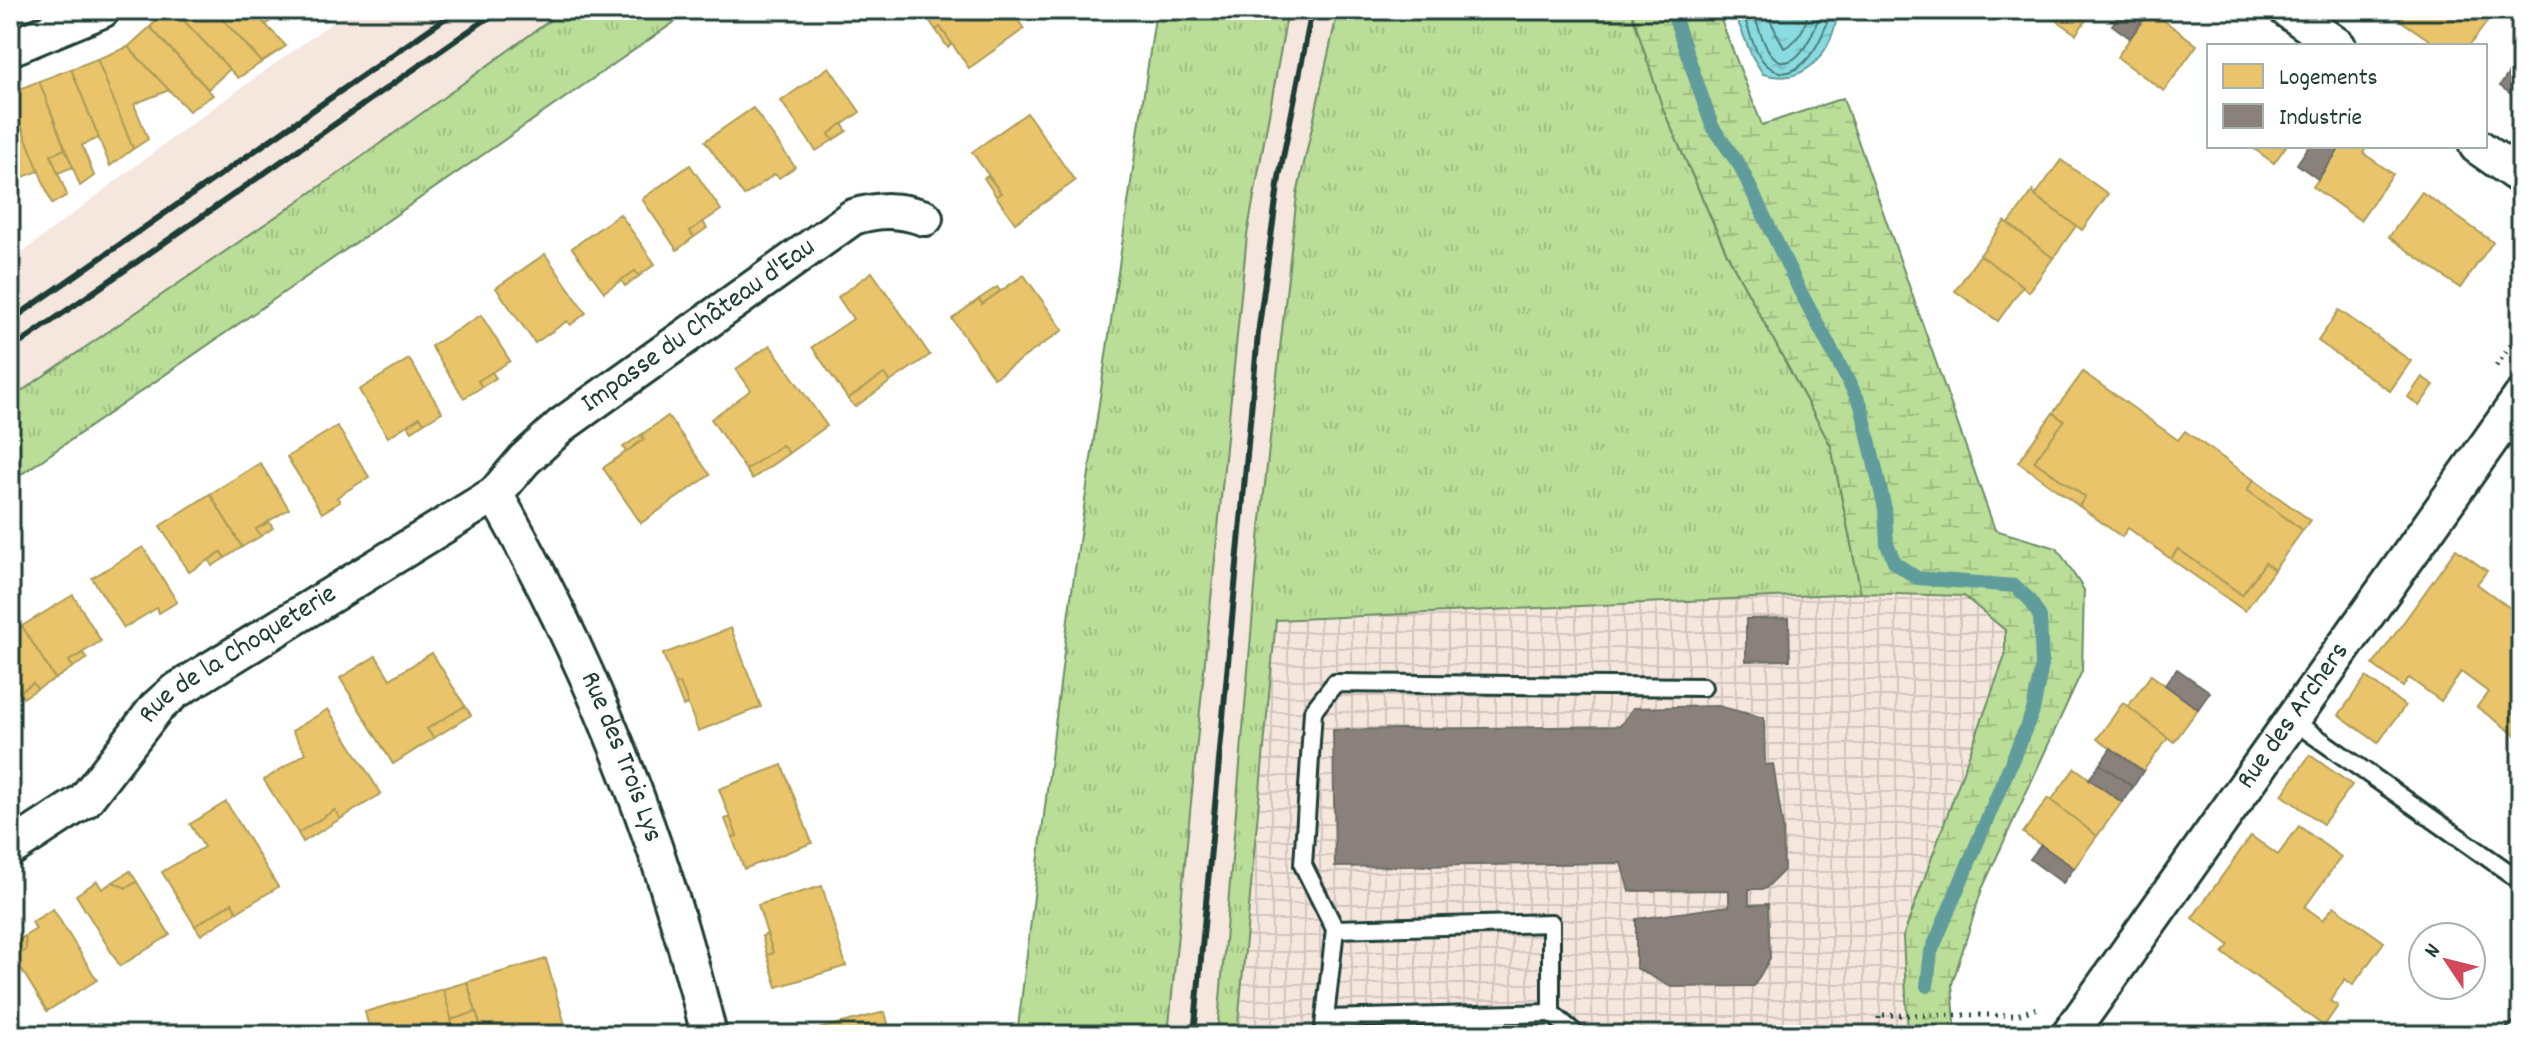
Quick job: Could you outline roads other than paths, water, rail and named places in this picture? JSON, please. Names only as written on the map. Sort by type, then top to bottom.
[{"type":"street","points":[[10,48],[102,10]]},
{"type":"street","points":[[2287,10],[2335,44]]},
{"type":"street","points":[[2480,148],[2521,177]]},
{"type":"street","name":"Impasse du Château d'Eau","points":[[495,494],[524,460],[562,425],[853,217],[878,209],[900,210],[925,218]]},
{"type":"street","name":"Rue des Archers","points":[[2069,1035],[2521,397]]},
{"type":"street","name":"Rue de la Choqueterie","points":[[10,849],[85,800],[156,708],[174,692],[495,494]]},
{"type":"street","name":"Rue des Trois Lys","points":[[495,494],[555,606],[622,752],[659,852],[709,1035]]},
{"type":"lane","points":[[1577,1035],[1551,1013],[1324,1027],[1335,929],[1303,865],[1313,711],[1335,683],[1703,687]]},
{"type":"lane","points":[[2292,720],[2521,881]]},
{"type":"lane","points":[[1335,929],[1551,923],[1551,1013]]},
{"type":"lane","points":[[2513,1035],[2521,1029]]},
{"type":"water","points":[[1733,10],[1838,10],[1830,39],[1816,62],[1793,75],[1779,77],[1763,74]]},
{"type":"waterway","points":[[1672,10],[1712,126],[1740,166],[1800,291],[1861,405],[1885,509],[1887,544],[1895,563],[1917,578],[2015,586],[2030,600],[2040,617],[2042,665],[2033,711],[1931,952],[1927,986]]},
{"type":"railway","points":[[10,321],[457,10]]},
{"type":"railway","points":[[10,350],[499,10]]},
{"type":"railway","points":[[1194,1035],[1258,334],[1279,178],[1312,10]]}]
